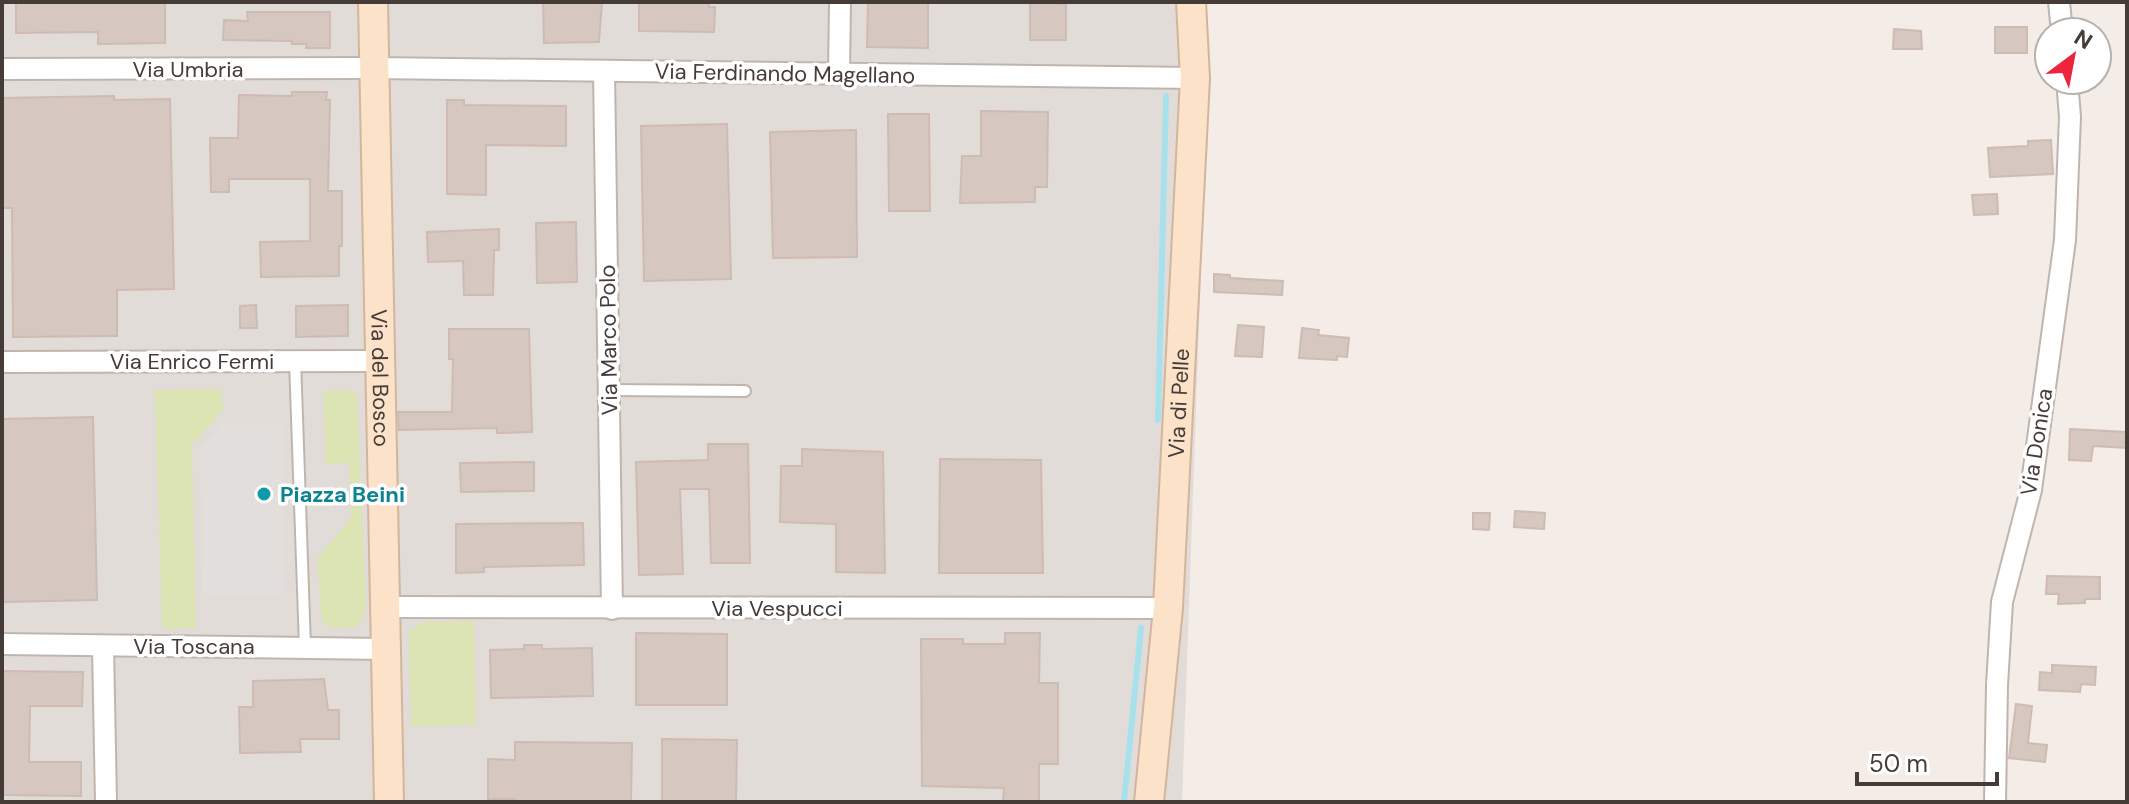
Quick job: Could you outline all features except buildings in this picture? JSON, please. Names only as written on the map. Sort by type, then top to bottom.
[{"type":"street","name":"Via del Bosco","points":[[373,2],[389,802]]},
{"type":"street","points":[[839,74],[840,2]]},
{"type":"street","name":"Via di Pelle","points":[[1149,802],[1168,608],[1195,78],[1191,2]]},
{"type":"street","name":"Via Umbria","points":[[2,69],[375,68]]},
{"type":"street","name":"Via Ferdinando Magellano","points":[[375,68],[1195,78]]},
{"type":"street","name":"Via Marco Polo","points":[[604,71],[612,609]]},
{"type":"street","name":"Via Donica","points":[[1995,802],[2002,602],[2031,490],[2065,240],[2068,96]]},
{"type":"street","name":"Via Enrico Fermi","points":[[2,362],[381,361]]},
{"type":"street","name":"Via Vespucci","points":[[386,607],[1168,608]]},
{"type":"street","name":"Via Toscana","points":[[2,644],[385,649]]},
{"type":"street","points":[[103,646],[106,802]]},
{"type":"lane","points":[[295,360],[305,647]]},
{"type":"lane","points":[[609,390],[745,391]]},
{"type":"shaded area","points":[[2,2],[1203,2],[1208,72],[1182,802],[2,802]]},
{"type":"shaded area","points":[[223,423],[283,423],[284,594],[202,594],[201,447]]},
{"type":"green space","points":[[221,389],[223,410],[192,445],[196,628],[162,629],[155,390]]},
{"type":"green space","points":[[351,390],[357,396],[366,607],[363,619],[354,628],[330,628],[322,621],[317,559],[351,518],[349,463],[326,464],[323,391]]},
{"type":"green space","points":[[474,621],[476,725],[411,726],[409,633],[421,622]]},
{"type":"waterway","points":[[1158,420],[1166,96]]},
{"type":"waterway","points":[[1124,802],[1141,628]]},
{"type":"place","name":"Piazza Beini","points":[[264,494]]}]
